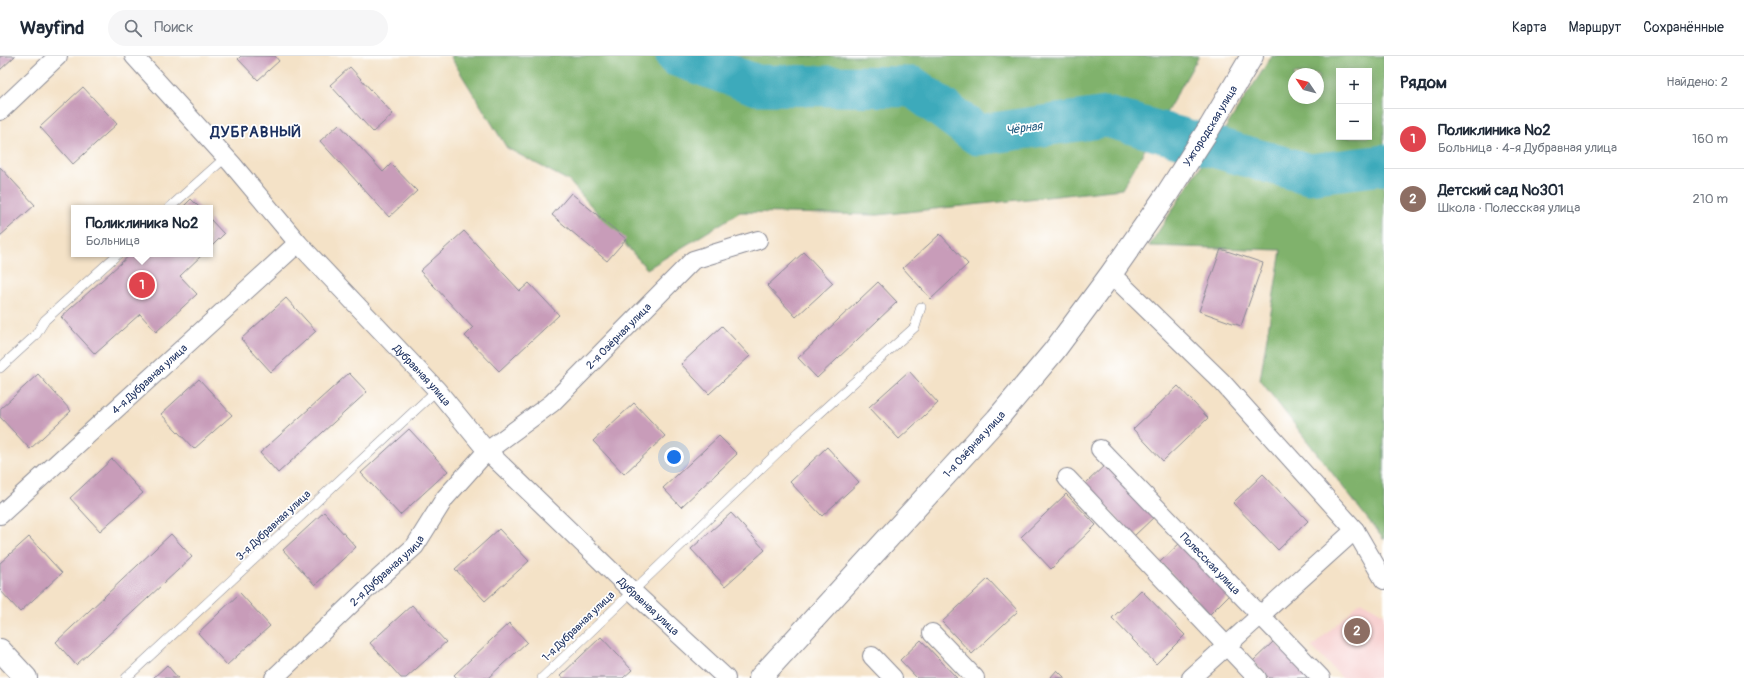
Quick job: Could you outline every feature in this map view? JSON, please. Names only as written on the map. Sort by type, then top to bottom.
[{"type":"main road","name":"Ужгородская улица","points":[[1167,194],[1210,127],[1252,56]]},
{"type":"main road","name":"1-я Озёрная улица","points":[[760,678],[997,419],[1054,352],[1167,194]]},
{"type":"main road","points":[[0,650],[26,678]]},
{"type":"street","points":[[0,111],[58,56]]},
{"type":"street","name":"Дубравная улица","points":[[134,56],[226,157],[298,244],[437,390],[486,451],[632,591],[726,678]]},
{"type":"street","name":"2-я Озёрная улица","points":[[486,451],[552,403],[694,260],[758,240]]},
{"type":"street","name":"4-я Дубравная улица","points":[[0,515],[298,244]]},
{"type":"street","points":[[1111,274],[1222,382],[1355,530],[1384,580]]},
{"type":"street","name":"Полесская улица","points":[[1100,449],[1321,678]]},
{"type":"street","name":"2-я Дубравная улица","points":[[274,678],[369,587],[415,546],[445,498],[486,451]]},
{"type":"street","points":[[1067,478],[1257,678]]},
{"type":"street","points":[[1191,678],[1355,530]]},
{"type":"street","points":[[932,633],[975,678]]},
{"type":"street","points":[[872,656],[893,678]]},
{"type":"lane","points":[[172,205],[226,157]]},
{"type":"lane","points":[[0,368],[35,336],[45,320],[115,257]]},
{"type":"lane","points":[[632,591],[794,438],[915,327],[921,308]]},
{"type":"lane","name":"3-я Дубравная улица","points":[[126,678],[437,390]]},
{"type":"lane","name":"1-я Дубравная улица","points":[[542,678],[632,591]]},
{"type":"shaded area","points":[[1361,601],[1384,614],[1384,678],[1342,678],[1312,647]]},
{"type":"green space","points":[[450,56],[1199,56],[1122,189],[878,215],[740,212],[647,269],[569,181],[507,148]]},
{"type":"green space","points":[[1272,56],[1384,56],[1384,540],[1260,380],[1281,250],[1149,246]]},
{"type":"building","points":[[0,56],[15,56],[0,70]]},
{"type":"building","points":[[241,56],[275,56],[279,61],[258,80],[238,59]]},
{"type":"building","points":[[350,67],[393,114],[373,132],[330,85]]},
{"type":"building","points":[[83,87],[117,124],[73,164],[40,127]]},
{"type":"building","points":[[339,124],[383,172],[391,164],[417,191],[389,217],[320,141]]},
{"type":"building","points":[[0,167],[35,205],[0,236]]},
{"type":"building","points":[[571,193],[626,239],[607,261],[552,215]]},
{"type":"building","points":[[191,199],[197,205],[185,205]]},
{"type":"building","points":[[213,222],[224,234],[213,245]]},
{"type":"building","points":[[464,231],[520,291],[529,283],[559,315],[499,371],[465,336],[473,328],[420,271]]},
{"type":"building","points":[[940,234],[968,264],[931,299],[903,268]]},
{"type":"building","points":[[1221,249],[1263,263],[1241,326],[1199,311]]},
{"type":"building","points":[[804,252],[833,283],[796,317],[767,286]]},
{"type":"building","points":[[128,257],[200,257],[180,276],[197,294],[156,332],[140,314],[95,354],[61,317]]},
{"type":"building","points":[[878,282],[897,302],[817,378],[798,358]]},
{"type":"building","points":[[286,298],[316,331],[271,372],[241,339]]},
{"type":"building","points":[[722,326],[750,356],[709,394],[681,364]]},
{"type":"building","points":[[909,371],[938,403],[899,439],[869,407]]},
{"type":"building","points":[[349,373],[367,392],[278,473],[260,453]]},
{"type":"building","points":[[38,374],[71,411],[30,449],[0,417],[0,409]]},
{"type":"building","points":[[199,379],[232,415],[194,449],[161,414]]},
{"type":"building","points":[[1178,386],[1208,418],[1163,461],[1133,429]]},
{"type":"building","points":[[634,403],[665,436],[624,474],[593,441]]},
{"type":"building","points":[[409,429],[448,471],[400,515],[361,473]]},
{"type":"building","points":[[719,436],[737,454],[681,507],[663,488]]},
{"type":"building","points":[[827,447],[859,482],[822,516],[790,482]]},
{"type":"building","points":[[112,459],[143,493],[100,531],[70,498]]},
{"type":"building","points":[[1106,464],[1155,516],[1134,536],[1085,484]]},
{"type":"building","points":[[1263,474],[1308,521],[1278,550],[1233,503]]},
{"type":"building","points":[[1066,494],[1096,525],[1051,569],[1021,537]]},
{"type":"building","points":[[324,512],[356,547],[315,585],[283,550]]},
{"type":"building","points":[[731,513],[765,550],[725,586],[691,549]]},
{"type":"building","points":[[499,529],[529,561],[485,601],[455,569]]},
{"type":"building","points":[[171,534],[192,557],[76,665],[56,642]]},
{"type":"building","points":[[29,537],[62,573],[20,612],[0,590],[0,563]]},
{"type":"building","points":[[1181,542],[1230,594],[1210,614],[1160,562]]},
{"type":"building","points":[[988,579],[1018,611],[972,654],[942,622]]},
{"type":"building","points":[[1141,590],[1185,635],[1156,664],[1112,618]]},
{"type":"building","points":[[240,593],[270,626],[227,665],[198,633]]},
{"type":"building","points":[[412,605],[446,642],[406,678],[401,678],[370,643]]},
{"type":"building","points":[[509,623],[527,642],[488,678],[457,678],[454,675]]},
{"type":"building","points":[[601,637],[632,670],[623,678],[562,678],[560,676]]},
{"type":"building","points":[[921,640],[957,678],[917,678],[900,660]]},
{"type":"building","points":[[1274,641],[1309,678],[1269,678],[1253,661]]},
{"type":"building","points":[[167,665],[178,678],[153,678]]},
{"type":"building","points":[[1057,670],[1065,678],[1050,678]]},
{"type":"waterway","name":"Чёрная","points":[[676,56],[757,85],[913,87],[978,135],[1107,117],[1309,174],[1384,165]]},
{"type":"place","name":"Поликлиника №2","points":[[142,285]]},
{"type":"place","name":"Детский сад №301","points":[[1357,631]]},
{"type":"district","name":"ДУБРАВНЫЙ","points":[[256,132]]}]
